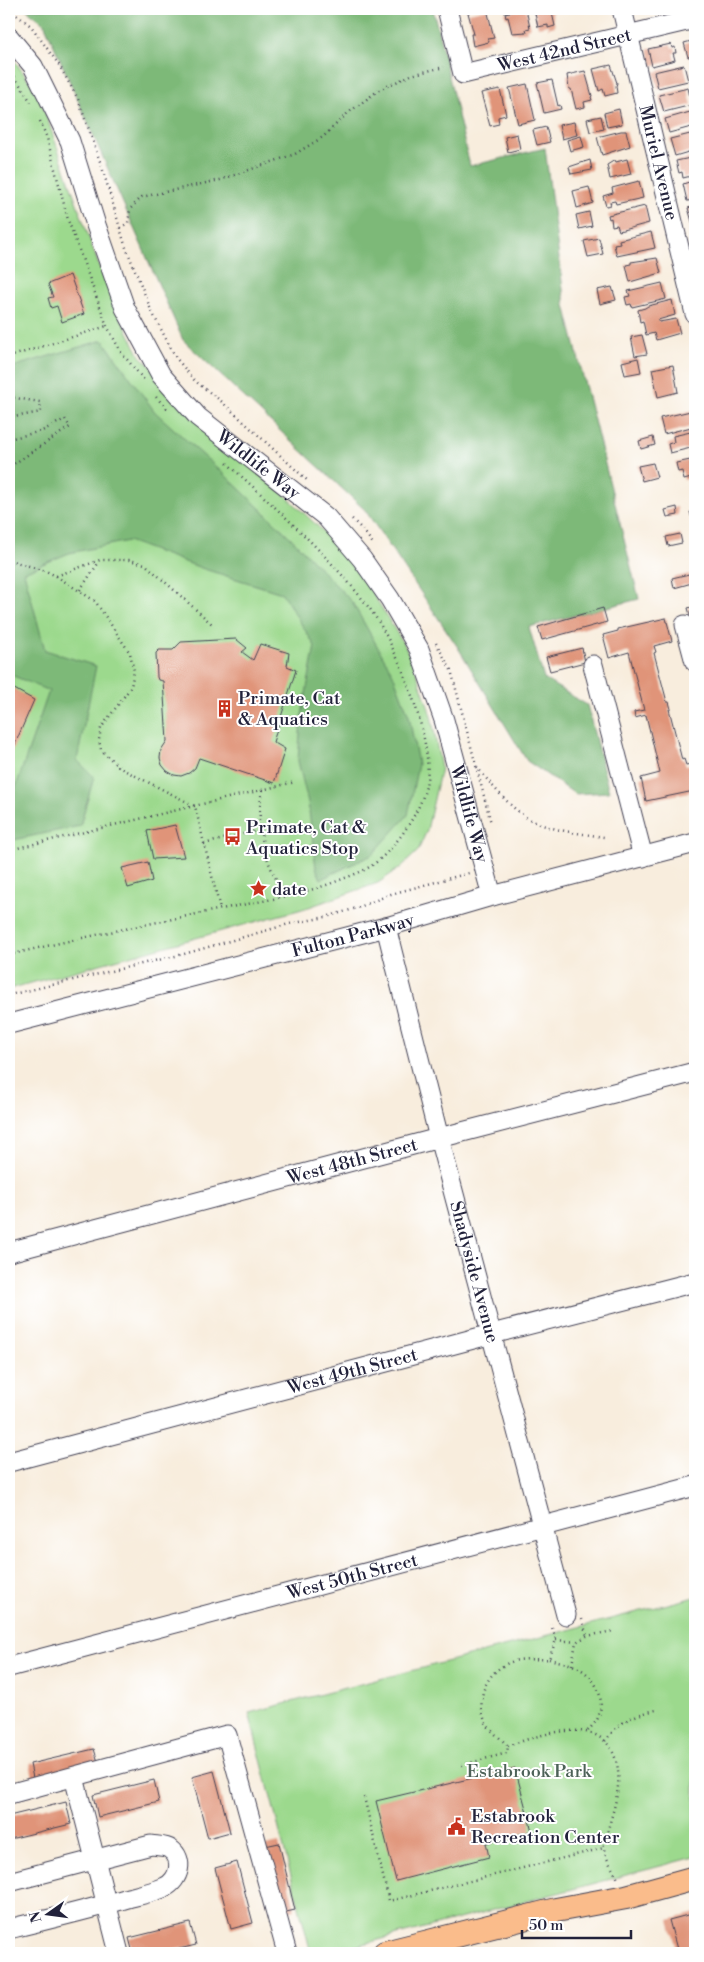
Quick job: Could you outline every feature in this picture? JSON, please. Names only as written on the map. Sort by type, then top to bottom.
[{"type":"main road","points":[[385,1953],[556,1910],[626,1897],[695,1878]]},
{"type":"street","points":[[447,9],[457,70]]},
{"type":"street","name":"Muriel Avenue","points":[[622,9],[695,314]]},
{"type":"street","name":"West 42nd Street","points":[[457,70],[628,35],[695,19]]},
{"type":"street","name":"Wildlife Way","points":[[9,37],[33,66],[70,141],[96,225],[125,308],[161,375],[198,417],[326,518],[368,567],[390,599],[419,648],[444,720],[492,896]]},
{"type":"street","points":[[685,625],[695,662]]},
{"type":"street","points":[[593,665],[644,857]]},
{"type":"street","name":"Fulton Parkway","points":[[9,1024],[386,927],[492,896],[695,843]]},
{"type":"street","name":"Shadyside Avenue","points":[[386,927],[439,1138],[544,1526],[567,1619]]},
{"type":"street","name":"West 48th Street","points":[[9,1252],[695,1072]]},
{"type":"street","name":"West 49th Street","points":[[9,1462],[695,1282]]},
{"type":"street","name":"West 50th Street","points":[[9,1667],[695,1486]]},
{"type":"street","points":[[9,1794],[227,1735],[287,1953]]},
{"type":"street","points":[[74,1777],[119,1953]]},
{"type":"street","points":[[9,1882],[152,1845],[170,1848],[176,1855],[179,1865],[178,1874],[174,1881],[165,1887],[107,1905],[9,1929]]},
{"type":"path","points":[[9,9],[31,26],[59,65],[78,99],[102,167],[120,228],[151,310],[176,358],[195,381],[221,401],[313,484]]},
{"type":"path","points":[[9,68],[32,104]]},
{"type":"path","points":[[120,228],[128,223],[130,209],[142,197],[220,180],[295,154],[323,137],[348,114],[379,90],[411,76],[457,70]]},
{"type":"path","points":[[39,118],[47,138],[68,220],[107,326],[121,352],[146,383]]},
{"type":"path","points":[[9,357],[107,326]]},
{"type":"path","points":[[152,391],[172,413]]},
{"type":"path","points":[[9,397],[40,402],[41,412],[9,418]]},
{"type":"path","points":[[9,439],[42,431],[65,419],[70,427],[9,466]]},
{"type":"path","points":[[9,955],[286,897],[322,887],[356,874],[372,865],[386,853],[406,828],[421,802],[427,783],[427,757],[422,733],[407,681],[396,655],[371,610],[292,522],[224,459]]},
{"type":"path","points":[[349,517],[363,530],[374,546]]},
{"type":"path","points":[[9,560],[46,571],[80,590],[95,601],[130,653],[134,671],[131,687],[101,728],[99,740],[101,750],[120,768],[195,806],[220,910]]},
{"type":"path","points":[[56,576],[100,560],[128,560],[145,564],[212,624]]},
{"type":"path","points":[[80,590],[100,560]]},
{"type":"path","points":[[432,636],[451,670],[491,823]]},
{"type":"path","points":[[476,765],[494,788],[528,818],[559,829],[604,837]]},
{"type":"path","points":[[9,850],[295,782]]},
{"type":"path","points":[[262,789],[259,809],[259,830],[268,861],[286,897]]},
{"type":"path","points":[[204,844],[259,830]]},
{"type":"path","points":[[9,995],[184,954],[289,924],[326,917],[357,908],[391,894],[470,873]]},
{"type":"path","points":[[549,1659],[567,1619],[587,1636]]},
{"type":"path","points":[[556,1640],[576,1642],[587,1636],[613,1631]]},
{"type":"path","points":[[572,1665],[576,1642]]},
{"type":"path","points":[[508,1746],[486,1723],[481,1704],[486,1681],[492,1674],[514,1661],[549,1659],[572,1665],[592,1678],[598,1689],[601,1702],[597,1719],[587,1732]]},
{"type":"path","points":[[606,1741],[617,1726],[632,1716],[656,1710]]},
{"type":"path","points":[[508,1746],[539,1735],[572,1731],[598,1735],[606,1741],[611,1748],[619,1772],[618,1786],[604,1848],[622,1885]]},
{"type":"path","points":[[462,1765],[507,1754],[508,1746]]},
{"type":"path","points":[[364,1797],[389,1901],[604,1848]]},
{"type":"green space","points":[[26,9],[433,9],[470,166],[545,148],[565,305],[639,599],[529,627],[544,679],[587,705],[609,792],[575,794],[527,761],[457,646],[365,510],[183,340],[44,23]]},
{"type":"green space","points":[[9,53],[41,101],[99,266],[118,312],[140,356],[329,537],[369,587],[406,648],[415,668],[431,715],[441,768],[427,830],[418,851],[400,868],[378,883],[306,908],[9,989]]},
{"type":"green space","points":[[103,340],[155,412],[291,538],[352,602],[393,674],[409,716],[418,764],[408,815],[372,855],[321,879],[316,868],[308,802],[298,761],[301,720],[315,646],[282,593],[204,569],[128,541],[69,553],[24,572],[45,650],[96,666],[77,760],[94,777],[80,826],[13,840],[9,821],[9,807],[49,691],[9,674],[9,368]]},
{"type":"green space","name":"Estabrook Park","points":[[695,1597],[695,1857],[329,1953],[311,1953],[249,1713]]},
{"type":"building","points":[[487,9],[494,38],[488,39],[489,42],[473,46],[471,34],[474,34],[468,13]]},
{"type":"building","points":[[526,9],[530,28],[526,29],[527,32],[512,33],[508,17],[506,18],[505,13]]},
{"type":"building","points":[[534,9],[553,9],[555,26],[548,28],[548,25],[538,27]]},
{"type":"building","points":[[695,40],[695,56],[688,57],[684,43]]},
{"type":"building","points":[[671,44],[672,48],[675,47],[676,53],[673,53],[675,60],[652,66],[648,49]]},
{"type":"building","points":[[611,65],[617,83],[617,93],[605,96],[603,89],[599,91],[593,69]]},
{"type":"building","points":[[684,65],[688,81],[658,88],[654,72]]},
{"type":"building","points":[[585,71],[592,100],[584,102],[585,107],[576,109],[571,89],[569,89],[567,75]]},
{"type":"building","points":[[552,80],[558,106],[560,105],[561,109],[544,113],[537,83]]},
{"type":"building","points":[[527,84],[535,120],[518,124],[509,88]]},
{"type":"building","points":[[688,88],[692,105],[664,112],[659,95]]},
{"type":"building","points":[[500,89],[506,115],[498,117],[499,124],[490,126],[481,93]]},
{"type":"building","points":[[619,109],[622,124],[607,127],[604,113]]},
{"type":"building","points":[[694,112],[695,126],[669,133],[665,119]]},
{"type":"building","points":[[601,116],[604,129],[590,132],[587,119]]},
{"type":"building","points":[[574,122],[577,135],[562,139],[559,125]]},
{"type":"building","points":[[546,127],[550,142],[537,145],[533,130]]},
{"type":"building","points":[[626,131],[630,146],[602,155],[597,137]]},
{"type":"building","points":[[517,134],[520,149],[508,152],[505,137]]},
{"type":"building","points":[[690,134],[692,139],[695,139],[695,150],[675,156],[670,139]]},
{"type":"building","points":[[581,136],[584,147],[570,151],[567,140]]},
{"type":"building","points":[[695,157],[695,175],[683,178],[682,172],[679,173],[676,161]]},
{"type":"building","points":[[627,159],[631,174],[610,179],[607,165],[615,160],[616,162]]},
{"type":"building","points":[[590,160],[592,170],[571,174],[569,167]]},
{"type":"building","points":[[695,180],[695,200],[687,201],[683,184]]},
{"type":"building","points":[[639,181],[643,198],[616,204],[615,201],[610,202],[611,205],[606,206],[603,196],[613,193],[612,188]]},
{"type":"building","points":[[589,187],[593,203],[577,208],[573,191]]},
{"type":"building","points":[[645,206],[649,223],[619,231],[617,225],[612,226],[611,218],[609,219],[608,215]]},
{"type":"building","points":[[695,206],[695,224],[693,225],[688,208]]},
{"type":"building","points":[[589,212],[592,226],[579,229],[576,215]]},
{"type":"building","points":[[651,232],[655,248],[617,256],[614,245],[620,244],[619,240]]},
{"type":"building","points":[[599,238],[603,254],[588,257],[584,241]]},
{"type":"building","points":[[657,258],[661,273],[630,282],[626,265],[631,264],[631,262]]},
{"type":"building","points":[[70,275],[84,314],[62,322],[57,306],[51,308],[48,298],[53,297],[48,284]]},
{"type":"building","points":[[662,283],[666,299],[632,307],[631,304],[627,305],[625,297],[630,296],[628,291]]},
{"type":"building","points":[[612,287],[616,300],[600,304],[597,290]]},
{"type":"building","points":[[672,300],[675,315],[658,320],[659,322],[676,319],[680,333],[656,340],[654,333],[646,335],[643,321],[640,322],[638,310]]},
{"type":"building","points":[[642,335],[647,354],[635,356],[631,337]]},
{"type":"building","points":[[638,358],[641,372],[625,375],[622,362]]},
{"type":"building","points":[[673,365],[678,392],[658,397],[652,369]]},
{"type":"building","points":[[695,410],[695,426],[664,434],[660,418]]},
{"type":"building","points":[[695,431],[695,447],[670,453],[668,444],[674,442],[673,436]]},
{"type":"building","points":[[653,437],[655,445],[641,449],[639,441]]},
{"type":"building","points":[[695,459],[695,477],[684,480],[682,471],[678,472],[676,463]]},
{"type":"building","points":[[653,463],[657,477],[642,481],[638,466]]},
{"type":"building","points":[[677,507],[678,515],[667,517],[665,510]]},
{"type":"building","points":[[695,511],[695,530],[690,512]]},
{"type":"building","points":[[680,534],[682,543],[668,546],[666,537]]},
{"type":"building","points":[[689,574],[692,583],[674,588],[672,578]]},
{"type":"building","points":[[695,606],[695,633],[688,608]]},
{"type":"building","points":[[603,608],[607,622],[542,640],[538,627]]},
{"type":"building","points":[[666,618],[672,641],[654,646],[656,652],[654,653],[667,702],[669,702],[671,709],[669,709],[682,760],[684,759],[686,765],[695,763],[695,788],[694,791],[646,801],[641,778],[660,773],[646,715],[635,718],[634,712],[644,710],[629,652],[609,658],[603,635],[618,631],[618,629]]},
{"type":"building","name":"Primate, Cat & Aquatics","points":[[236,639],[247,648],[242,652],[253,660],[260,644],[289,653],[287,666],[296,670],[273,742],[285,749],[274,783],[199,758],[195,768],[189,773],[181,776],[174,775],[162,765],[160,758],[161,750],[167,741],[163,681],[158,680],[157,677],[156,653],[159,650],[173,650],[181,642]]},
{"type":"building","points":[[582,648],[585,662],[550,671],[546,657]]},
{"type":"building","points":[[9,686],[34,700],[9,758]]},
{"type":"building","points":[[175,825],[184,857],[153,859],[147,831]]},
{"type":"building","points":[[148,862],[152,881],[128,888],[122,868]]},
{"type":"building","points":[[94,1749],[98,1762],[33,1778],[30,1764]]},
{"type":"building","name":"Estabrook Recreation Center","points":[[515,1768],[532,1831],[486,1843],[489,1857],[396,1881],[376,1801]]},
{"type":"building","points":[[214,1771],[230,1832],[208,1838],[192,1777]]},
{"type":"building","points":[[154,1780],[159,1802],[98,1817],[93,1795]]},
{"type":"building","points":[[66,1802],[71,1824],[10,1839],[9,1816]]},
{"type":"building","points":[[279,1843],[295,1910],[282,1913],[265,1846]]},
{"type":"building","points":[[237,1862],[253,1923],[231,1929],[215,1868]]},
{"type":"building","points":[[695,1913],[695,1953],[678,1953],[669,1920]]},
{"type":"building","points":[[190,1923],[196,1945],[162,1953],[133,1953],[129,1938]]},
{"type":"place","name":"Primate, Cat & Aquatics","points":[[224,708]]},
{"type":"place","name":"Primate, Cat & Aquatics Stop","points":[[232,837]]},
{"type":"place","name":"date","points":[[258,889]]},
{"type":"place","name":"Estabrook Recreation Center","points":[[457,1826]]}]
